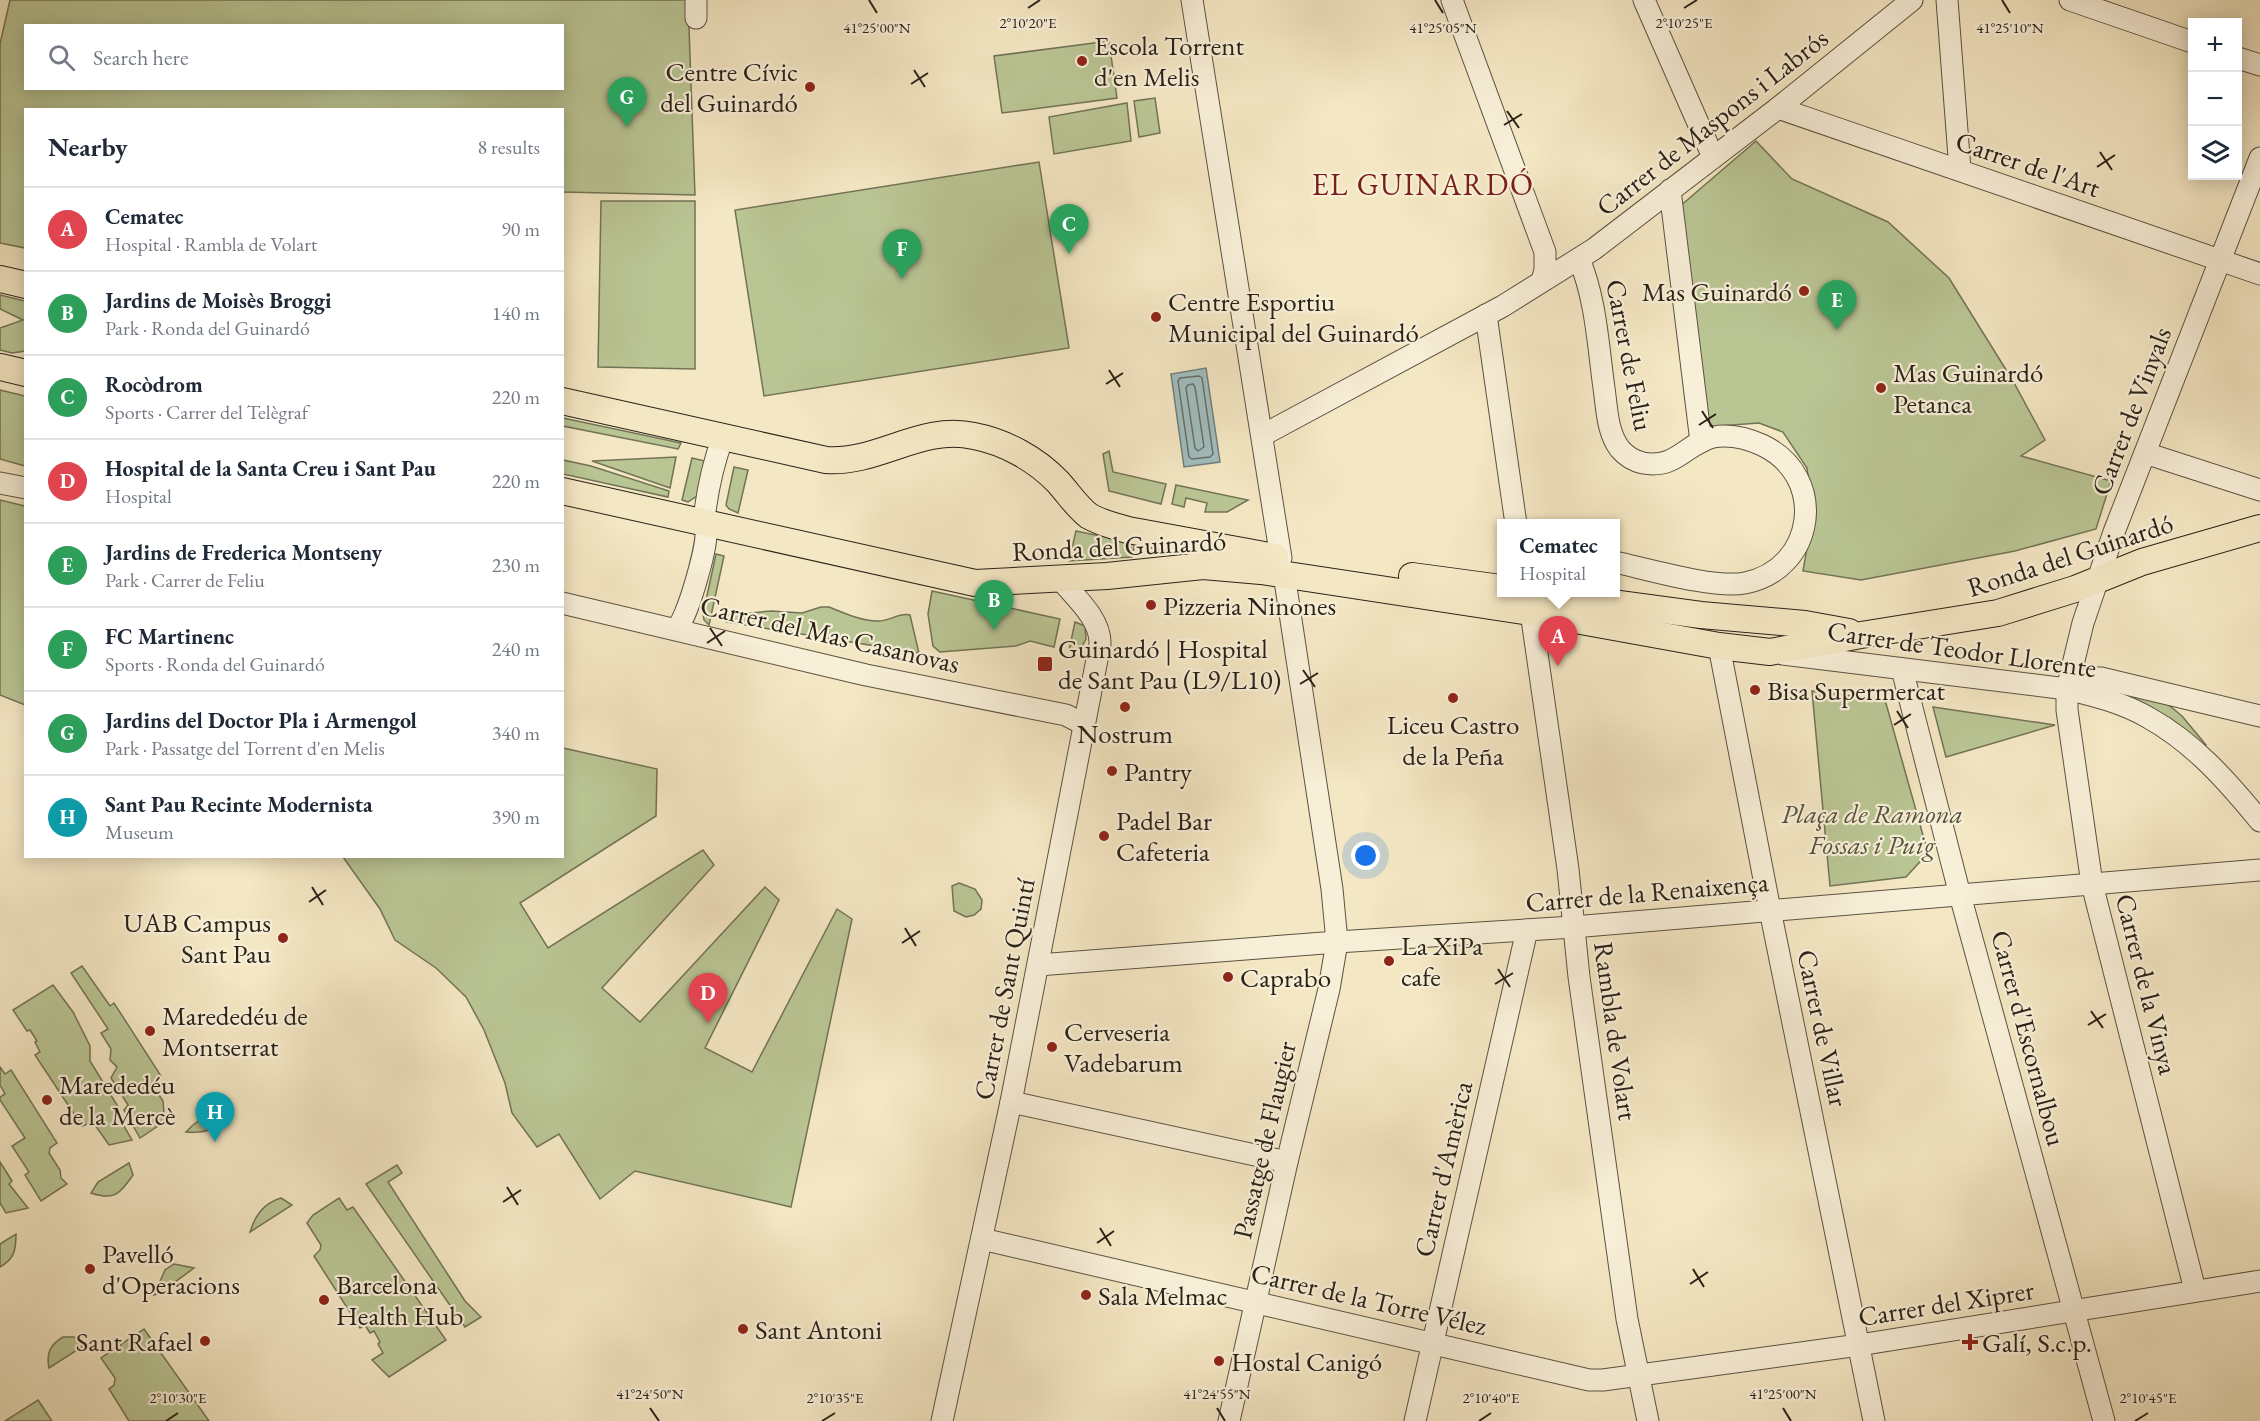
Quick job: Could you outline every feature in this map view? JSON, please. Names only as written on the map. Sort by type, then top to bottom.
[{"type":"main road","points":[[0,279],[24,285]]},
{"type":"main road","name":"Ronda del Guinardó","points":[[564,401],[826,460],[844,461],[862,458],[914,439],[944,433],[973,435],[1000,443],[1023,455],[1054,478],[1087,514],[1107,524],[1283,566],[1497,595]]},
{"type":"main road","name":"Ronda del Guinardó","points":[[564,491],[975,582],[1141,574],[1203,566],[1283,566],[1497,588]]},
{"type":"main road","name":"Ronda del Guinardó","points":[[1770,652],[1861,634],[1998,614],[2038,602],[2142,562],[2260,528]]},
{"type":"main road","name":"Ronda del Guinardó","points":[[1515,597],[1805,624],[1861,634]]},
{"type":"main road","name":"Ronda del Guinardó","points":[[1530,599],[1719,646]]},
{"type":"main road","name":"Carrer de Teodor Llorente","points":[[1719,646],[1770,652]]},
{"type":"street","name":"Passatge de Flaugier","points":[[1192,0],[1263,435],[1332,889],[1337,942],[1329,989],[1287,1162],[1229,1421]]},
{"type":"street","points":[[1452,0],[1545,252],[1545,270],[1542,281]]},
{"type":"street","points":[[1644,0],[1713,156]]},
{"type":"street","name":"Carrer de Maspons i Labrós","points":[[1263,435],[1486,315],[1579,259],[1778,108],[1912,0]]},
{"type":"street","points":[[1947,0],[1960,170]]},
{"type":"street","points":[[2070,0],[2188,40]]},
{"type":"street","points":[[2242,59],[2260,65]]},
{"type":"street","name":"Carrer de l'Art","points":[[1778,108],[2260,274]]},
{"type":"street","name":"Carrer de Vinyals","points":[[2067,689],[2084,623],[2114,532],[2260,158]]},
{"type":"street","points":[[1670,190],[1701,442]]},
{"type":"street","name":"Carrer de Feliu","points":[[1579,259],[1590,292],[1610,429],[1620,450],[1633,460],[1657,464],[1676,459],[1701,442],[1725,436],[1746,439],[1776,453],[1792,468],[1803,487],[1805,517],[1797,546],[1780,567],[1769,575],[1730,584],[1620,563]]},
{"type":"street","points":[[1486,315],[1515,519]]},
{"type":"street","points":[[676,629],[682,624],[688,611],[706,534],[704,522],[708,496],[723,437]]},
{"type":"street","points":[[2145,453],[2260,490]]},
{"type":"street","points":[[0,483],[24,488]]},
{"type":"street","name":"Carrer de Sant Quintí","points":[[942,1421],[1011,1102],[1100,636],[1096,624],[1060,579]]},
{"type":"street","name":"Rambla de Volart","points":[[1530,599],[1628,1319],[1648,1421]]},
{"type":"street","name":"Carrer del Mas Casanovas","points":[[564,603],[866,675],[1066,715],[1083,724]]},
{"type":"street","name":"Carrer de Villar","points":[[1719,646],[1874,1421]]},
{"type":"street","name":"Carrer de Teodor Llorente","points":[[1770,652],[2067,689],[2122,706],[2148,717],[2201,756],[2260,821]]},
{"type":"street","name":"Carrer d'Escornalbou","points":[[1902,669],[1960,895],[2104,1421]]},
{"type":"street","points":[[2067,689],[2079,681],[2101,678],[2260,716]]},
{"type":"street","name":"Carrer de la Vinya","points":[[2067,689],[2068,725],[2092,884],[2195,1290]]},
{"type":"street","name":"Carrer de la Renaixença","points":[[1038,965],[1573,927],[2260,870]]},
{"type":"street","name":"Carrer d'Amèrica","points":[[1415,1421],[1527,930]]},
{"type":"street","points":[[1011,1102],[1287,1162]]},
{"type":"street","name":"Carrer de la Torre Vélez","points":[[982,1239],[1589,1380],[1618,1380],[1640,1376]]},
{"type":"street","name":"Carrer del Xiprer","points":[[1640,1376],[1859,1345],[2260,1281]]},
{"type":"green space","points":[[10,0],[688,0],[695,195],[564,192],[564,108],[24,108],[24,248],[0,243],[0,44]]},
{"type":"green space","points":[[1109,41],[1117,98],[1002,113],[994,56]]},
{"type":"green space","points":[[1155,98],[1160,133],[1139,137],[1134,101]]},
{"type":"green space","points":[[1127,103],[1131,141],[1054,154],[1049,117]]},
{"type":"green space","points":[[1756,141],[1792,179],[1888,222],[1949,278],[2013,381],[2045,440],[2021,456],[2111,481],[2096,529],[2015,551],[1861,580],[1803,571],[1813,514],[1807,468],[1783,432],[1759,423],[1705,427],[1679,207]]},
{"type":"green space","points":[[1039,162],[1069,348],[764,396],[735,210]]},
{"type":"green space","points":[[601,201],[695,201],[695,369],[598,367]]},
{"type":"green space","points":[[0,295],[24,301],[24,351],[12,353],[0,350],[0,328],[23,320],[0,309]]},
{"type":"green space","points":[[0,390],[24,396],[24,466],[0,459]]},
{"type":"green space","points":[[564,418],[681,443],[678,449],[564,426]]},
{"type":"green space","points":[[1109,451],[1113,472],[1166,484],[1161,504],[1109,491],[1103,454]]},
{"type":"green space","points":[[676,457],[670,488],[592,461]]},
{"type":"green space","points":[[692,458],[705,461],[697,496],[688,502],[682,500]]},
{"type":"green space","points":[[564,460],[591,466],[669,491],[668,497],[564,474]]},
{"type":"green space","points":[[734,467],[748,470],[738,513],[726,505]]},
{"type":"green space","points":[[1176,485],[1248,500],[1227,512],[1205,512],[1207,503],[1186,498],[1184,507],[1172,504]]},
{"type":"green space","points":[[0,500],[24,506],[24,705],[0,695]]},
{"type":"green space","points":[[1076,531],[1135,543],[1132,557],[1069,561]]},
{"type":"green space","points":[[716,554],[724,556],[709,625],[704,620],[703,614]]},
{"type":"green space","points":[[932,591],[1060,619],[1054,647],[1030,641],[1016,646],[940,652],[933,646],[928,614]]},
{"type":"green space","points":[[829,607],[871,621],[910,615],[919,653],[726,622],[728,615],[771,611],[802,613]]},
{"type":"green space","points":[[1075,622],[1085,626],[1086,639],[1081,648],[1069,650]]},
{"type":"green space","name":"Plaça de Ramona Fossas i Puig","points":[[1812,691],[1885,700],[1928,853],[1906,877],[1830,886]]},
{"type":"green space","points":[[2116,692],[2165,702],[2182,716],[2206,745],[2205,746]]},
{"type":"green space","points":[[1933,707],[2055,725],[1946,757]]},
{"type":"green space","points":[[564,748],[657,769],[656,816],[520,903],[548,948],[703,850],[714,865],[602,988],[640,1022],[765,887],[779,900],[705,1048],[752,1072],[837,909],[852,919],[791,1207],[635,1171],[600,1199],[559,1134],[537,1147],[512,1113],[505,1083],[484,1030],[466,997],[436,968],[395,940],[380,909],[344,858],[564,858]]},
{"type":"green space","points":[[959,883],[975,889],[982,900],[981,909],[974,915],[966,917],[954,911],[952,886]]},
{"type":"green space","points":[[82,966],[110,1006],[114,1003],[161,1076],[154,1081],[153,1086],[163,1101],[164,1113],[170,1118],[140,1138],[124,1110],[128,1105],[111,1078],[117,1067],[110,1060],[111,1049],[101,1033],[108,1029],[71,973]]},
{"type":"green space","points":[[53,985],[73,1012],[90,1046],[90,1061],[120,1110],[117,1114],[132,1140],[109,1145],[93,1122],[82,1126],[35,1055],[40,1052],[35,1042],[37,1041],[13,1010]]},
{"type":"green space","points":[[0,1067],[5,1074],[11,1070],[57,1143],[50,1148],[49,1153],[60,1170],[61,1178],[67,1184],[41,1201],[25,1175],[29,1172],[12,1146],[25,1138],[0,1100],[0,1097],[5,1094],[0,1085]]},
{"type":"green space","points":[[229,1100],[233,1113],[222,1123],[206,1131],[186,1132],[193,1125]]},
{"type":"green space","points":[[0,1162],[12,1181],[9,1184],[28,1208],[6,1213],[0,1203]]},
{"type":"green space","points":[[129,1163],[133,1175],[120,1191],[111,1196],[91,1193],[98,1182]]},
{"type":"green space","points":[[397,1165],[402,1173],[388,1182],[465,1301],[481,1317],[465,1327],[366,1184]]},
{"type":"green space","points":[[281,1198],[292,1205],[250,1232],[261,1211],[270,1203]]},
{"type":"green space","points":[[339,1198],[347,1210],[353,1207],[446,1340],[389,1377],[372,1360],[383,1353],[374,1331],[370,1333],[365,1325],[360,1328],[314,1256],[320,1250],[321,1245],[307,1223],[313,1215]]},
{"type":"green space","points":[[16,1234],[13,1254],[0,1267],[0,1244]]},
{"type":"green space","points":[[174,1264],[194,1268],[154,1295],[165,1270]]},
{"type":"green space","points":[[144,1329],[209,1421],[129,1421],[109,1389],[114,1385],[115,1378],[101,1358]]},
{"type":"green space","points":[[63,1337],[74,1337],[85,1345],[49,1368],[50,1350]]},
{"type":"green space","points":[[38,1400],[52,1421],[5,1421]]},
{"type":"water","points":[[1206,368],[1220,462],[1184,467],[1171,374]]},
{"type":"place","name":"Escola Torrent d'en Melis","points":[[1082,61]]},
{"type":"place","name":"Centre Cívic del Guinardó","points":[[810,87]]},
{"type":"place","name":"Jardins del Doctor Pla i Armengol","points":[[627,127]]},
{"type":"place","name":"Rocòdrom","points":[[1069,254]]},
{"type":"place","name":"FC Martinenc","points":[[902,279]]},
{"type":"place","name":"Mas Guinardó","points":[[1804,291]]},
{"type":"place","name":"Centre Esportiu Municipal del Guinardó","points":[[1156,317]]},
{"type":"place","name":"Jardins de Frederica Montseny","points":[[1837,330]]},
{"type":"place","name":"Mas Guinardó Petanca","points":[[1881,388]]},
{"type":"place","name":"Pizzeria Ninones","points":[[1151,605]]},
{"type":"place","name":"Jardins de Moisès Broggi","points":[[994,630]]},
{"type":"place","name":"Guinardó | Hospital de Sant Pau (L9/L10)","points":[[1045,664]]},
{"type":"place","name":"Cematec","points":[[1558,666]]},
{"type":"place","name":"Bisa Supermercat","points":[[1755,690]]},
{"type":"place","name":"Liceu Castro de la Peña","points":[[1453,698]]},
{"type":"place","name":"Nostrum","points":[[1125,707]]},
{"type":"place","name":"Pantry","points":[[1112,771]]},
{"type":"place","name":"Padel Bar Cafeteria","points":[[1104,836]]},
{"type":"place","name":"UAB Campus Sant Pau","points":[[283,938]]},
{"type":"place","name":"La XiPa cafe","points":[[1389,961]]},
{"type":"place","name":"Caprabo","points":[[1228,977]]},
{"type":"place","name":"Hospital de la Santa Creu i Sant Pau","points":[[708,1023]]},
{"type":"place","name":"Marededéu de Montserrat","points":[[150,1031]]},
{"type":"place","name":"Cerveseria Vadebarum","points":[[1052,1047]]},
{"type":"place","name":"Marededéu de la Mercè","points":[[47,1100]]},
{"type":"place","name":"Sant Pau Recinte Modernista","points":[[215,1142]]},
{"type":"place","name":"Pavelló d'Operacions","points":[[90,1269]]},
{"type":"place","name":"Sala Melmac","points":[[1086,1295]]},
{"type":"place","name":"Barcelona Health Hub","points":[[324,1300]]},
{"type":"place","name":"Sant Antoni","points":[[743,1329]]},
{"type":"place","name":"Sant Rafael","points":[[205,1341]]},
{"type":"place","name":"Galí, S.c.p.","points":[[1970,1342]]},
{"type":"place","name":"Hostal Canigó","points":[[1219,1361]]},
{"type":"district","name":"EL GUINARDÓ","points":[[1423,184]]}]
